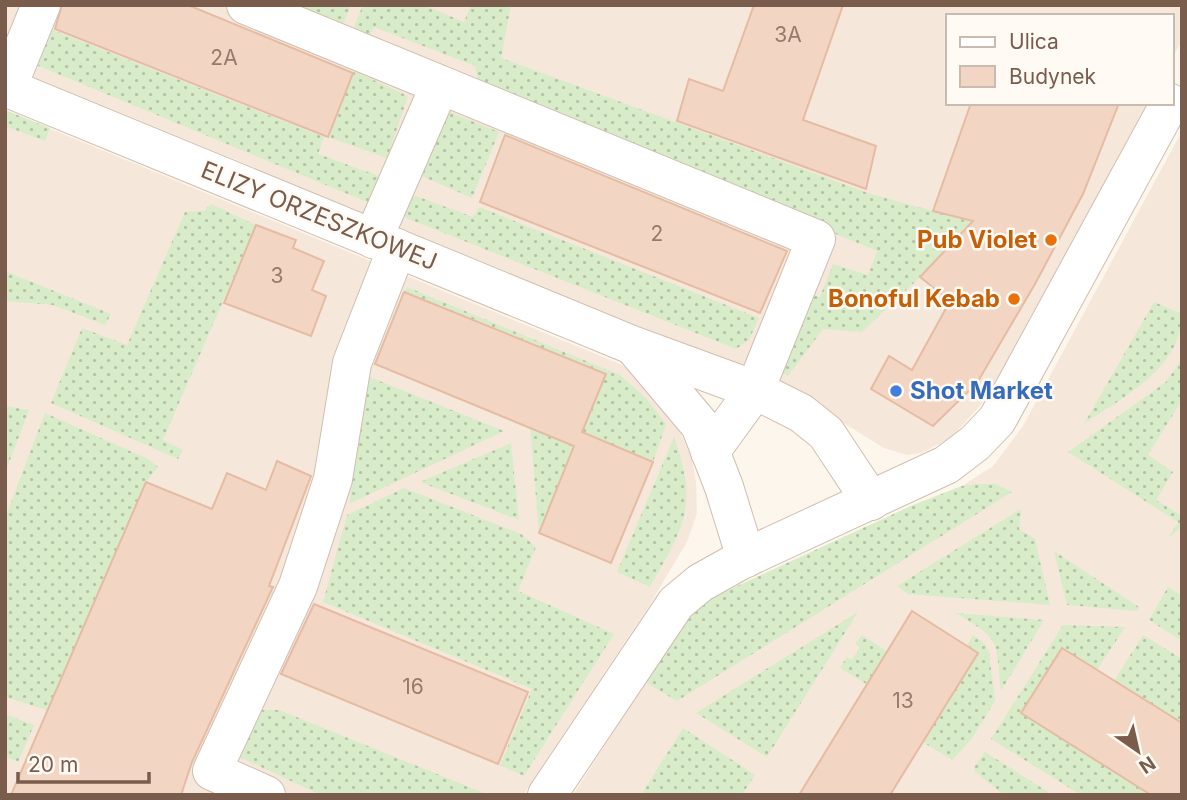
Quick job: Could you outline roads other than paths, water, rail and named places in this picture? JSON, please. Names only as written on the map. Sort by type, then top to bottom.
[{"type":"street","points":[[6,88],[41,5]]},
{"type":"street","points":[[246,5],[816,240],[755,390],[710,452]]},
{"type":"street","points":[[1173,98],[1182,82]]},
{"type":"street","points":[[266,795],[212,771],[298,586],[333,479],[352,363],[385,244],[440,85]]},
{"type":"street","name":"ELIZY ORZESZKOWEJ","points":[[6,88],[632,345],[755,390],[801,413],[825,433],[872,501]]},
{"type":"street","points":[[547,795],[676,603],[699,583],[746,558],[946,464],[975,443],[997,420],[1169,105]]},
{"type":"street","name":"ELIZY ORZESZKOWEJ","points":[[632,345],[679,397],[700,425],[746,558]]},
{"type":"place","name":"Pub Violet","points":[[1051,240]]},
{"type":"place","name":"Bonoful Kebab","points":[[1014,299]]},
{"type":"place","name":"Shot Market","points":[[896,391]]}]
